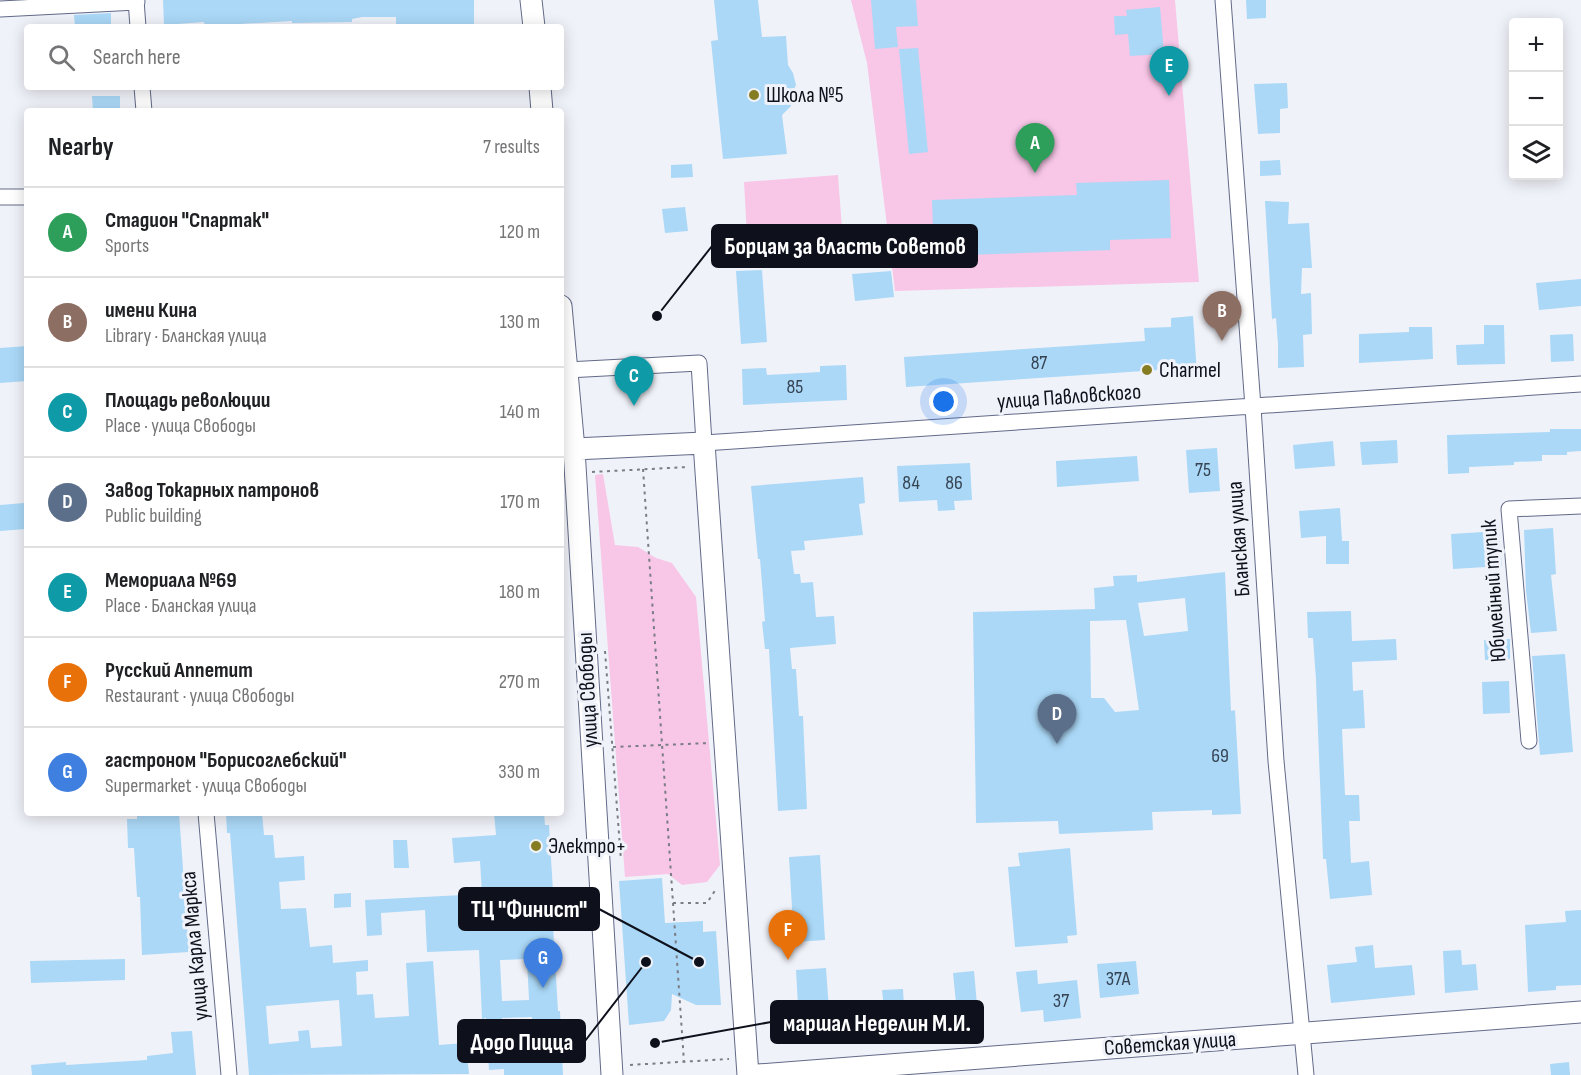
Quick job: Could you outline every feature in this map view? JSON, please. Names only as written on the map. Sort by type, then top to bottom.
[{"type":"main road","points":[[531,0],[534,24]]},
{"type":"main road","points":[[540,90],[542,108]]},
{"type":"main road","name":"улица Свободы","points":[[564,338],[574,449],[612,1070]]},
{"type":"main road","points":[[574,449],[704,443],[751,1069]]},
{"type":"main road","name":"Советская улица","points":[[751,1069],[1302,1034],[1581,1012]]},
{"type":"street","name":"Бланская улица","points":[[1223,0],[1276,761],[1306,1075]]},
{"type":"street","points":[[0,9],[136,1],[138,24]]},
{"type":"street","points":[[142,90],[144,108]]},
{"type":"street","points":[[0,197],[24,197]]},
{"type":"street","points":[[567,370],[699,363],[704,443]]},
{"type":"street","name":"улица Павловского","points":[[704,443],[1581,384]]},
{"type":"street","name":"Юбилейный тупик","points":[[1529,741],[1509,509],[1581,506]]},
{"type":"street","name":"улица Карла Маркса","points":[[206,816],[229,1075]]},
{"type":"path","points":[[592,472],[688,467]]},
{"type":"path","points":[[644,469],[684,1062]]},
{"type":"path","points":[[605,651],[621,860]]},
{"type":"path","points":[[613,747],[711,743]]},
{"type":"path","points":[[673,903],[707,903],[718,887]]},
{"type":"path","points":[[612,1070],[684,1062],[751,1069]]},
{"type":"shaded area","points":[[851,0],[1175,0],[1199,282],[895,291],[867,63]]},
{"type":"shaded area","points":[[838,175],[842,229],[747,236],[744,182]]},
{"type":"shaded area","points":[[603,474],[615,545],[638,547],[656,558],[672,563],[696,597],[720,865],[707,882],[682,885],[668,874],[625,877],[595,475]]},
{"type":"building","points":[[163,0],[474,0],[474,24],[396,24],[396,17],[362,17],[352,19],[352,22],[164,24]]},
{"type":"building","name":"Школа №5","points":[[714,0],[758,0],[762,37],[786,36],[788,65],[796,85],[790,98],[791,106],[782,115],[787,154],[723,159],[711,41],[718,40]]},
{"type":"building","points":[[871,0],[916,0],[918,26],[896,27],[898,47],[875,49]]},
{"type":"building","points":[[1246,0],[1266,0],[1266,18],[1247,19]]},
{"type":"building","points":[[1160,7],[1164,54],[1130,56],[1128,34],[1115,35],[1114,16],[1127,16],[1126,10]]},
{"type":"building","points":[[111,13],[111,24],[75,24],[74,15]]},
{"type":"building","points":[[918,48],[928,152],[909,154],[899,49]]},
{"type":"building","points":[[1287,83],[1288,108],[1280,109],[1280,133],[1258,134],[1254,84]]},
{"type":"building","points":[[92,96],[120,96],[120,108],[93,108]]},
{"type":"building","points":[[1280,160],[1281,175],[1260,176],[1260,161]]},
{"type":"building","points":[[692,164],[693,177],[671,178],[671,165]]},
{"type":"building","points":[[1169,180],[1171,238],[1110,240],[1110,250],[934,256],[932,200],[1077,195],[1076,183]]},
{"type":"building","points":[[1265,201],[1289,202],[1288,224],[1309,223],[1312,268],[1302,268],[1301,294],[1311,293],[1312,334],[1303,335],[1304,367],[1278,368],[1276,318],[1272,319]]},
{"type":"building","points":[[685,207],[688,231],[665,233],[662,209]]},
{"type":"building","points":[[762,270],[767,342],[741,344],[736,271]]},
{"type":"building","points":[[891,271],[894,297],[855,301],[852,274]]},
{"type":"building","points":[[1581,279],[1581,306],[1539,310],[1536,283]]},
{"type":"building","points":[[1193,316],[1197,374],[1174,375],[1174,369],[906,387],[904,357],[1145,341],[1144,328],[1171,327],[1171,318]]},
{"type":"building","points":[[1484,325],[1504,325],[1505,364],[1457,365],[1456,345],[1484,344]]},
{"type":"building","points":[[1409,327],[1432,327],[1433,359],[1359,363],[1359,334],[1409,332]]},
{"type":"building","points":[[1573,334],[1574,361],[1551,362],[1550,335]]},
{"type":"building","points":[[24,346],[24,381],[0,383],[0,348]]},
{"type":"building","points":[[846,365],[847,400],[743,405],[742,369],[766,368],[767,375],[820,372],[820,366]]},
{"type":"building","points":[[1550,429],[1581,429],[1581,451],[1567,452],[1567,455],[1542,455],[1542,461],[1514,462],[1514,465],[1469,467],[1469,473],[1448,474],[1447,435],[1550,432]]},
{"type":"building","points":[[1397,440],[1398,463],[1362,465],[1360,442]]},
{"type":"building","points":[[1333,441],[1335,466],[1295,469],[1293,445]]},
{"type":"building","points":[[1217,448],[1220,491],[1189,493],[1186,450]]},
{"type":"building","points":[[1137,456],[1139,481],[1057,487],[1056,461]]},
{"type":"building","points":[[970,463],[972,500],[954,501],[955,510],[938,511],[937,500],[899,502],[897,466]]},
{"type":"building","points":[[863,477],[865,503],[859,504],[863,535],[804,541],[805,550],[791,551],[794,574],[800,574],[801,583],[813,582],[816,617],[834,616],[836,644],[790,648],[792,669],[796,669],[799,716],[803,716],[807,809],[778,811],[769,649],[765,649],[762,622],[765,621],[760,559],[758,559],[751,486]]},
{"type":"building","points":[[24,503],[24,529],[0,531],[0,505]]},
{"type":"building","points":[[1340,508],[1342,541],[1349,541],[1349,564],[1326,564],[1326,536],[1301,538],[1299,511]]},
{"type":"building","points":[[1553,528],[1556,574],[1551,575],[1557,631],[1531,633],[1526,591],[1524,530]]},
{"type":"building","points":[[1499,531],[1502,566],[1453,569],[1451,534]]},
{"type":"building","points":[[1225,572],[1231,711],[1235,710],[1241,814],[1212,815],[1212,810],[1152,812],[1153,830],[1059,834],[1058,821],[976,823],[973,612],[1095,609],[1094,588],[1114,586],[1113,576],[1137,575],[1137,582]],"holes":[[[1185,598],[1188,631],[1144,636],[1138,603]],[[1126,620],[1139,710],[1115,712],[1104,698],[1091,698],[1090,621]]]},
{"type":"building","points":[[1351,611],[1352,641],[1396,639],[1397,660],[1352,662],[1353,691],[1363,690],[1365,728],[1342,729],[1345,795],[1359,795],[1360,821],[1349,821],[1351,863],[1369,861],[1372,895],[1330,899],[1326,859],[1323,859],[1313,638],[1308,638],[1307,612]]},
{"type":"building","points":[[1510,639],[1510,659],[1485,660],[1484,640]]},
{"type":"building","points":[[1565,654],[1573,752],[1540,755],[1532,656]]},
{"type":"building","points":[[1509,681],[1510,713],[1483,714],[1482,682]]},
{"type":"building","points":[[137,816],[179,816],[189,952],[142,955],[140,897],[137,897],[134,848],[128,848],[127,819],[137,819]]},
{"type":"building","points":[[226,816],[262,816],[264,835],[273,835],[275,858],[304,856],[305,880],[279,882],[281,909],[306,908],[310,947],[332,945],[333,963],[368,960],[368,971],[356,972],[357,995],[373,994],[375,1018],[409,1016],[406,963],[433,961],[439,1045],[466,1043],[469,1074],[249,1075],[230,833],[227,833]],"holes":[[[339,1000],[342,1046],[311,1048],[309,1030],[298,1031],[299,1041],[269,1044],[266,1006]]]},
{"type":"building","points":[[494,816],[544,816],[545,825],[549,825],[563,1075],[504,1075],[504,1069],[489,1070],[486,1018],[482,1019],[479,950],[427,952],[425,910],[381,913],[382,935],[367,936],[365,900],[482,894],[480,861],[454,863],[452,838],[496,835]],"holes":[[[527,959],[529,1000],[502,1001],[500,960]],[[532,1017],[533,1044],[503,1045],[502,1018]]]},
{"type":"building","points":[[393,840],[407,840],[409,868],[394,868]]},
{"type":"building","points":[[1070,848],[1077,935],[1067,936],[1068,943],[1015,947],[1008,867],[1020,866],[1018,853]]},
{"type":"building","points":[[820,855],[825,940],[794,942],[789,857]]},
{"type":"building","points":[[662,878],[665,923],[703,921],[703,932],[716,931],[721,1005],[696,1005],[672,994],[671,1010],[664,1021],[629,1025],[619,881]]},
{"type":"building","points":[[351,893],[351,907],[334,908],[334,894]]},
{"type":"building","points":[[1581,910],[1581,985],[1556,986],[1556,990],[1528,992],[1525,925],[1566,922],[1565,911]]},
{"type":"building","points":[[1373,945],[1375,968],[1412,965],[1415,995],[1331,1003],[1327,965],[1357,962],[1355,947]]},
{"type":"building","points":[[1461,950],[1462,965],[1476,964],[1478,990],[1445,993],[1443,951]]},
{"type":"building","points":[[125,959],[125,980],[31,983],[30,961]]},
{"type":"building","points":[[1136,961],[1139,994],[1100,998],[1097,964]]},
{"type":"building","points":[[826,968],[829,1010],[884,1007],[882,990],[903,989],[904,1007],[956,1003],[953,973],[974,971],[979,1027],[800,1040],[796,970]]},
{"type":"building","points":[[1037,970],[1038,984],[1077,980],[1081,1018],[1044,1022],[1043,1010],[1021,1012],[1016,972]]},
{"type":"building","points":[[192,1031],[196,1075],[32,1075],[31,1065],[147,1060],[147,1056],[173,1053],[171,1032]]},
{"type":"building","points":[[1569,1062],[1570,1075],[1551,1075],[1550,1064]]},
{"type":"place","name":"Школа №5","points":[[754,95]]},
{"type":"place","name":"Мемориала №69","points":[[1169,96]]},
{"type":"place","name":"Стадион \"Спартак\"","points":[[1035,173]]},
{"type":"place","name":"Борцам за власть Советов","points":[[657,316]]},
{"type":"place","name":"имени Кина","points":[[1222,341]]},
{"type":"place","name":"Charmel","points":[[1147,370]]},
{"type":"place","name":"Площадь революции","points":[[634,406]]},
{"type":"place","name":"Завод Токарных патронов","points":[[1057,744]]},
{"type":"place","name":"Электро+","points":[[536,846]]},
{"type":"place","name":"Русский Аппетит","points":[[788,960]]},
{"type":"place","name":"Додо Пицца","points":[[646,962]]},
{"type":"place","name":"ТЦ \"Финист\"","points":[[699,962]]},
{"type":"place","name":"гастроном \"Борисоглебский\"","points":[[543,988]]},
{"type":"place","name":"маршал Неделин М.И.","points":[[655,1043]]}]
